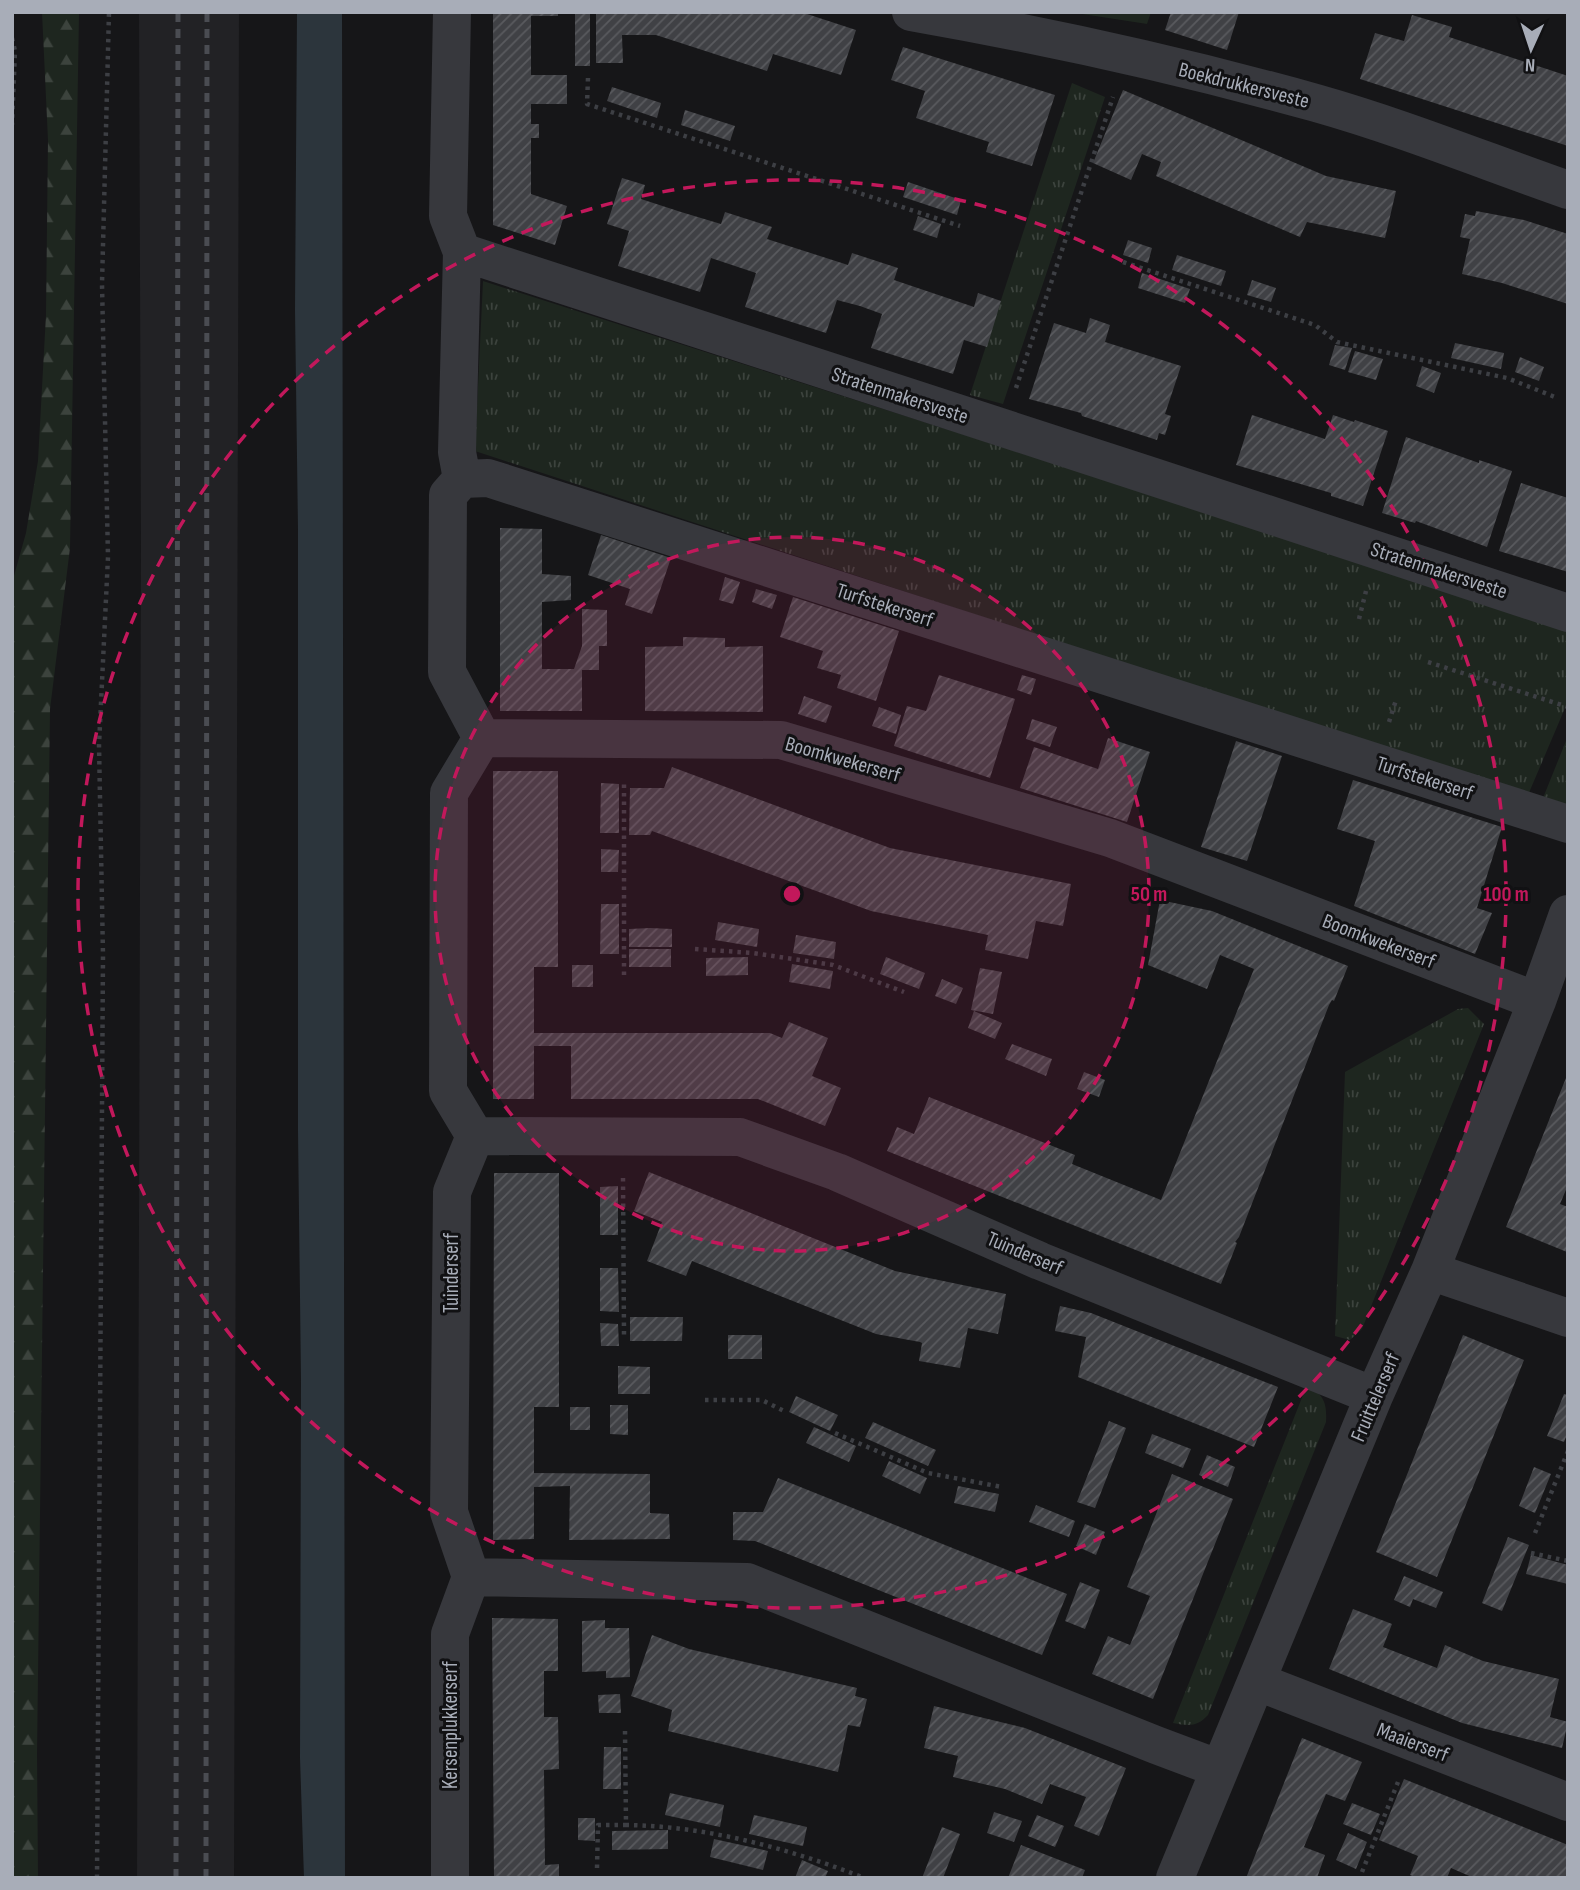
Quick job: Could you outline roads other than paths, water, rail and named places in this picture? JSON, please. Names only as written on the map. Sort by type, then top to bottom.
[{"type":"street","points":[[452,12],[448,216],[462,252],[457,452],[462,479],[448,495],[447,672],[481,738],[449,793],[448,1091],[475,1136]]},
{"type":"street","name":"Boekdrukkersveste","points":[[911,12],[1127,55],[1318,104],[1568,190]]},
{"type":"street","name":"Stratenmakersveste","points":[[462,252],[1204,491],[1568,613]]},
{"type":"street","name":"Turfstekerserf","points":[[462,479],[488,478],[1568,824]]},
{"type":"street","name":"Boomkwekerserf","points":[[481,738],[781,740],[1110,838],[1537,1001]]},
{"type":"street","name":"Fruittelerserf","points":[[1175,1878],[1374,1396],[1430,1271],[1537,1001],[1568,914]]},
{"type":"street","name":"Tuinderserf","points":[[471,1577],[449,1512],[452,1192],[475,1136],[740,1138],[837,1172],[1040,1261],[1374,1396]]},
{"type":"street","points":[[1430,1271],[1568,1318]]},
{"type":"street","points":[[471,1577],[747,1581],[1220,1769]]},
{"type":"street","name":"Kersenplukkerserf","points":[[450,1878],[450,1634],[471,1577]]},
{"type":"street","name":"Maaierserf","points":[[1258,1682],[1568,1802]]},
{"type":"railway","points":[[176,1878],[178,12]]},
{"type":"railway","points":[[206,1878],[207,12]]}]
